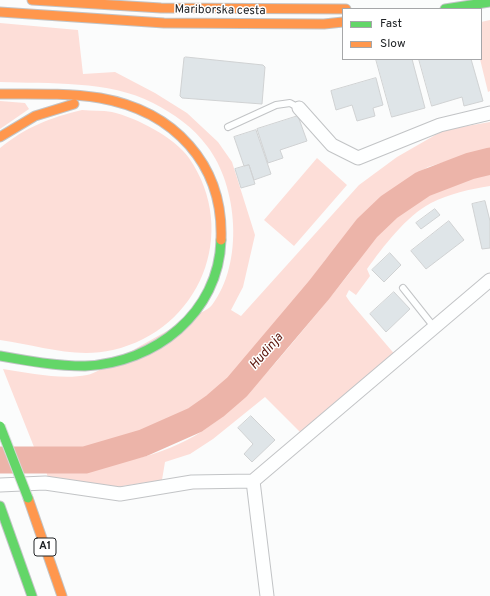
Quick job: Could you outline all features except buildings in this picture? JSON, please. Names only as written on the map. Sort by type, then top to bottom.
[{"type":"main road","name":"Mariborska cesta","points":[[32,0],[161,8],[342,9]]},
{"type":"main road","points":[[451,8],[490,2]]},
{"type":"main road","name":"Mariborska cesta","points":[[0,12],[164,23],[324,24],[342,22]]},
{"type":"main road","points":[[0,94],[76,94],[114,101],[154,117],[179,135],[197,152],[211,178],[219,205],[223,234],[219,263],[213,282],[203,303],[184,324],[164,341],[138,356],[90,367],[55,365],[0,356]]},
{"type":"main road","points":[[0,137],[15,125],[48,110],[75,103],[114,101]]},
{"type":"main road","name":"A1","points":[[0,426],[28,498],[62,596]]},
{"type":"main road","name":"A1","points":[[0,506],[32,596]]},
{"type":"main road","points":[[0,532],[12,540]]},
{"type":"street","points":[[299,108],[332,145],[358,158],[373,153],[398,140],[440,125],[490,113]]},
{"type":"street","points":[[0,485],[45,483],[120,494],[192,482],[253,481],[490,280]]},
{"type":"street","points":[[253,481],[267,596]]},
{"type":"lane","points":[[228,128],[276,105],[290,103],[299,108]]},
{"type":"lane","points":[[403,288],[434,327]]},
{"type":"shaded area","points":[[490,20],[490,91],[488,92],[480,60],[482,60],[482,22]]},
{"type":"shaded area","points":[[0,23],[78,30],[83,74],[115,72],[155,93],[187,113],[218,142],[232,162],[255,235],[243,287],[231,310],[241,316],[359,185],[397,157],[444,130],[490,122],[490,148],[428,167],[408,179],[385,197],[362,219],[326,259],[260,348],[229,380],[210,396],[181,413],[172,424],[145,436],[125,439],[85,452],[36,452],[3,369],[67,377],[97,372],[112,362],[207,309],[212,305],[222,288],[229,268],[233,247],[233,225],[231,203],[225,182],[217,163],[207,146],[196,133],[168,111],[136,96],[117,90],[58,83],[0,82]]},
{"type":"shaded area","points":[[0,101],[25,103],[29,109],[0,129]]},
{"type":"shaded area","points":[[82,110],[112,112],[132,119],[165,136],[189,158],[204,187],[211,216],[210,246],[203,274],[189,300],[169,322],[143,339],[113,350],[84,353],[70,352],[0,340],[0,148],[19,134],[38,124],[59,116]]},
{"type":"shaded area","points":[[317,158],[347,185],[294,246],[264,220]]},
{"type":"shaded area","points":[[490,170],[490,186],[452,194],[431,203],[413,216],[388,242],[367,269],[370,276],[356,295],[349,290],[346,296],[350,302],[397,357],[301,433],[265,397],[213,439],[190,454],[165,462],[162,480],[116,487],[83,485],[48,479],[46,470],[100,465],[136,459],[153,454],[187,440],[216,422],[242,399],[289,347],[391,220],[408,206],[441,187],[465,177]]},
{"type":"waterway","name":"Hudinja","points":[[0,460],[85,460],[143,443],[195,420],[215,406],[237,387],[319,290],[367,228],[389,207],[423,184],[470,166],[490,161]]},
{"type":"traffic: fast","points":[[451,8],[490,2]]},
{"type":"traffic: fast","points":[[0,356],[53,364],[85,366],[111,363],[136,355],[158,344],[178,329],[196,311],[209,290],[217,266],[221,240]]},
{"type":"traffic: fast","points":[[0,426],[28,498]]},
{"type":"traffic: fast","points":[[0,506],[32,596]]},
{"type":"traffic: slow","points":[[32,0],[161,8],[342,9]]},
{"type":"traffic: slow","points":[[0,12],[164,23],[324,24],[342,22]]},
{"type":"traffic: slow","points":[[0,94],[88,96],[127,105],[151,115],[172,129],[189,145],[204,165],[214,188],[220,213],[221,240]]},
{"type":"traffic: slow","points":[[0,137],[35,116],[74,104]]},
{"type":"traffic: slow","points":[[28,498],[62,596]]}]
